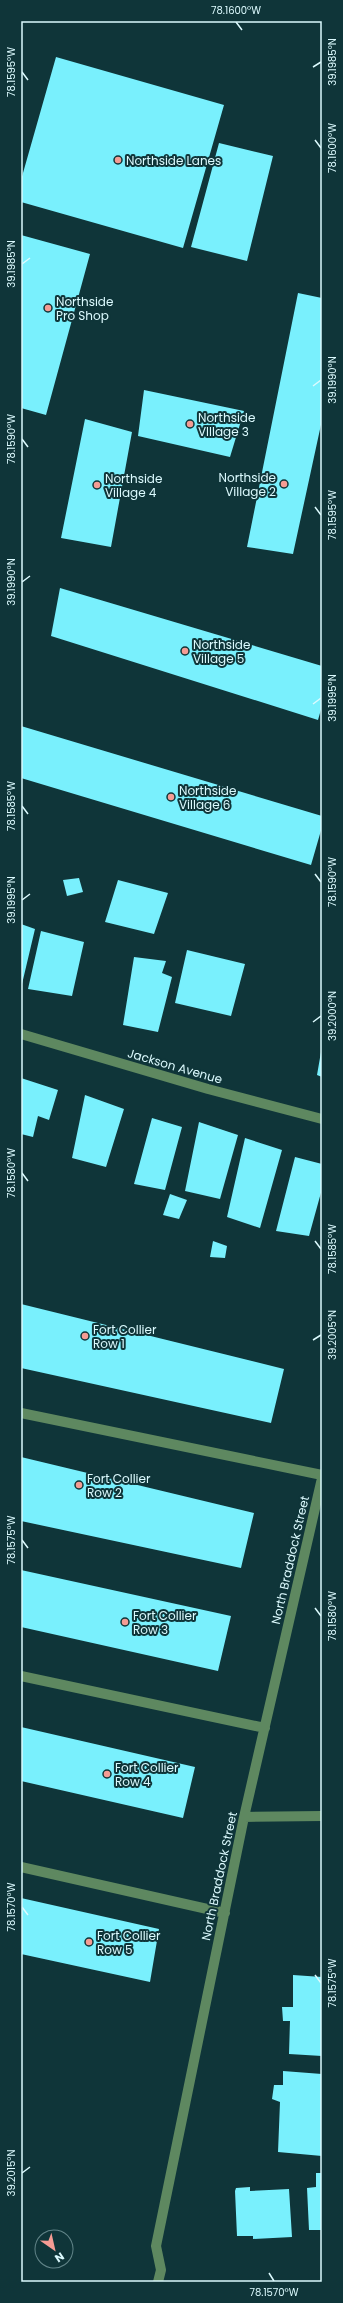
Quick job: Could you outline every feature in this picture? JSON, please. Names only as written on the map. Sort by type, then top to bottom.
[{"type":"street","name":"Jackson Avenue","points":[[21,1034],[208,1089],[322,1119]]},
{"type":"street","points":[[21,1413],[322,1477]]},
{"type":"street","name":"North Braddock Street","points":[[158,2282],[161,2270],[156,2246],[244,1817],[322,1477]]},
{"type":"street","points":[[21,1676],[265,1728]]},
{"type":"street","points":[[244,1817],[322,1816]]},
{"type":"street","points":[[21,1867],[225,1913]]},
{"type":"street","points":[[161,2270],[168,2282]]},
{"type":"building","name":"Northside Lanes","points":[[56,57],[224,105],[183,248],[21,202],[21,180]]},
{"type":"building","points":[[219,143],[273,156],[247,261],[191,247]]},
{"type":"building","name":"Northside Pro Shop","points":[[21,235],[90,254],[46,415],[21,408]]},
{"type":"building","name":"Northside Village 2","points":[[298,293],[322,298],[322,420],[293,554],[247,547]]},
{"type":"building","name":"Northside VIllage 3","points":[[144,390],[244,411],[230,457],[138,436]]},
{"type":"building","name":"Northside Village 4","points":[[85,419],[132,432],[111,547],[61,538]]},
{"type":"building","name":"Northside Village 5","points":[[60,588],[322,666],[322,706],[318,720],[51,636]]},
{"type":"building","name":"Northside Village 6","points":[[21,726],[322,816],[322,827],[311,865],[21,778]]},
{"type":"building","points":[[79,878],[83,892],[67,896],[63,880]]},
{"type":"building","points":[[118,880],[168,893],[154,934],[105,922]]},
{"type":"building","points":[[21,924],[35,929],[22,984],[21,983]]},
{"type":"building","points":[[41,931],[84,942],[72,996],[28,989]]},
{"type":"building","points":[[187,950],[245,964],[231,1016],[175,1003]]},
{"type":"building","points":[[134,957],[166,961],[162,973],[172,977],[158,1032],[123,1025]]},
{"type":"building","points":[[322,1052],[322,1077],[317,1075]]},
{"type":"building","points":[[21,1078],[58,1090],[49,1120],[38,1116],[33,1137],[21,1134]]},
{"type":"building","points":[[85,1095],[124,1109],[106,1167],[72,1158]]},
{"type":"building","points":[[152,1118],[182,1127],[165,1190],[134,1184]]},
{"type":"building","points":[[199,1122],[238,1135],[220,1199],[185,1191]]},
{"type":"building","points":[[245,1138],[282,1150],[260,1228],[227,1217]]},
{"type":"building","points":[[295,1157],[322,1164],[322,1189],[309,1236],[276,1231]]},
{"type":"building","points":[[170,1194],[187,1200],[179,1219],[163,1215]]},
{"type":"building","points":[[213,1241],[227,1246],[225,1258],[210,1257]]},
{"type":"building","name":"Fort Collier Row 1","points":[[21,1304],[284,1369],[271,1423],[21,1368]]},
{"type":"building","name":"Fort Collier Row 2","points":[[21,1457],[254,1513],[241,1568],[21,1521]]},
{"type":"building","name":"Fort Collier Row 3","points":[[21,1570],[231,1616],[218,1671],[21,1627]]},
{"type":"building","name":"Fort Collier Row 4","points":[[21,1727],[195,1767],[183,1818],[21,1781]]},
{"type":"building","name":"Fort Collier Row 5","points":[[21,1898],[159,1929],[150,1982],[21,1954]]},
{"type":"building","points":[[293,1975],[322,1977],[322,2056],[289,2054],[290,2021],[283,2021],[282,2007],[293,2007]]},
{"type":"building","points":[[283,2071],[322,2074],[322,2156],[278,2152],[280,2102],[272,2099],[274,2085],[283,2085]]},
{"type":"building","points":[[316,2173],[322,2173],[322,2230],[309,2230],[307,2188],[316,2187]]},
{"type":"building","points":[[250,2187],[250,2191],[289,2189],[292,2237],[253,2239],[253,2236],[237,2236],[235,2191],[236,2188]]},
{"type":"place","name":"Northside Lanes","points":[[118,160]]},
{"type":"place","name":"Northside Pro Shop","points":[[48,308]]},
{"type":"place","name":"Northside VIllage 3","points":[[190,424]]},
{"type":"place","name":"Northside Village 2","points":[[284,484]]},
{"type":"place","name":"Northside Village 4","points":[[97,485]]},
{"type":"place","name":"Northside Village 5","points":[[185,651]]},
{"type":"place","name":"Northside Village 6","points":[[171,797]]},
{"type":"place","name":"Fort Collier Row 1","points":[[85,1336]]},
{"type":"place","name":"Fort Collier Row 2","points":[[79,1485]]},
{"type":"place","name":"Fort Collier Row 3","points":[[125,1622]]},
{"type":"place","name":"Fort Collier Row 4","points":[[107,1774]]},
{"type":"place","name":"Fort Collier Row 5","points":[[89,1942]]}]
